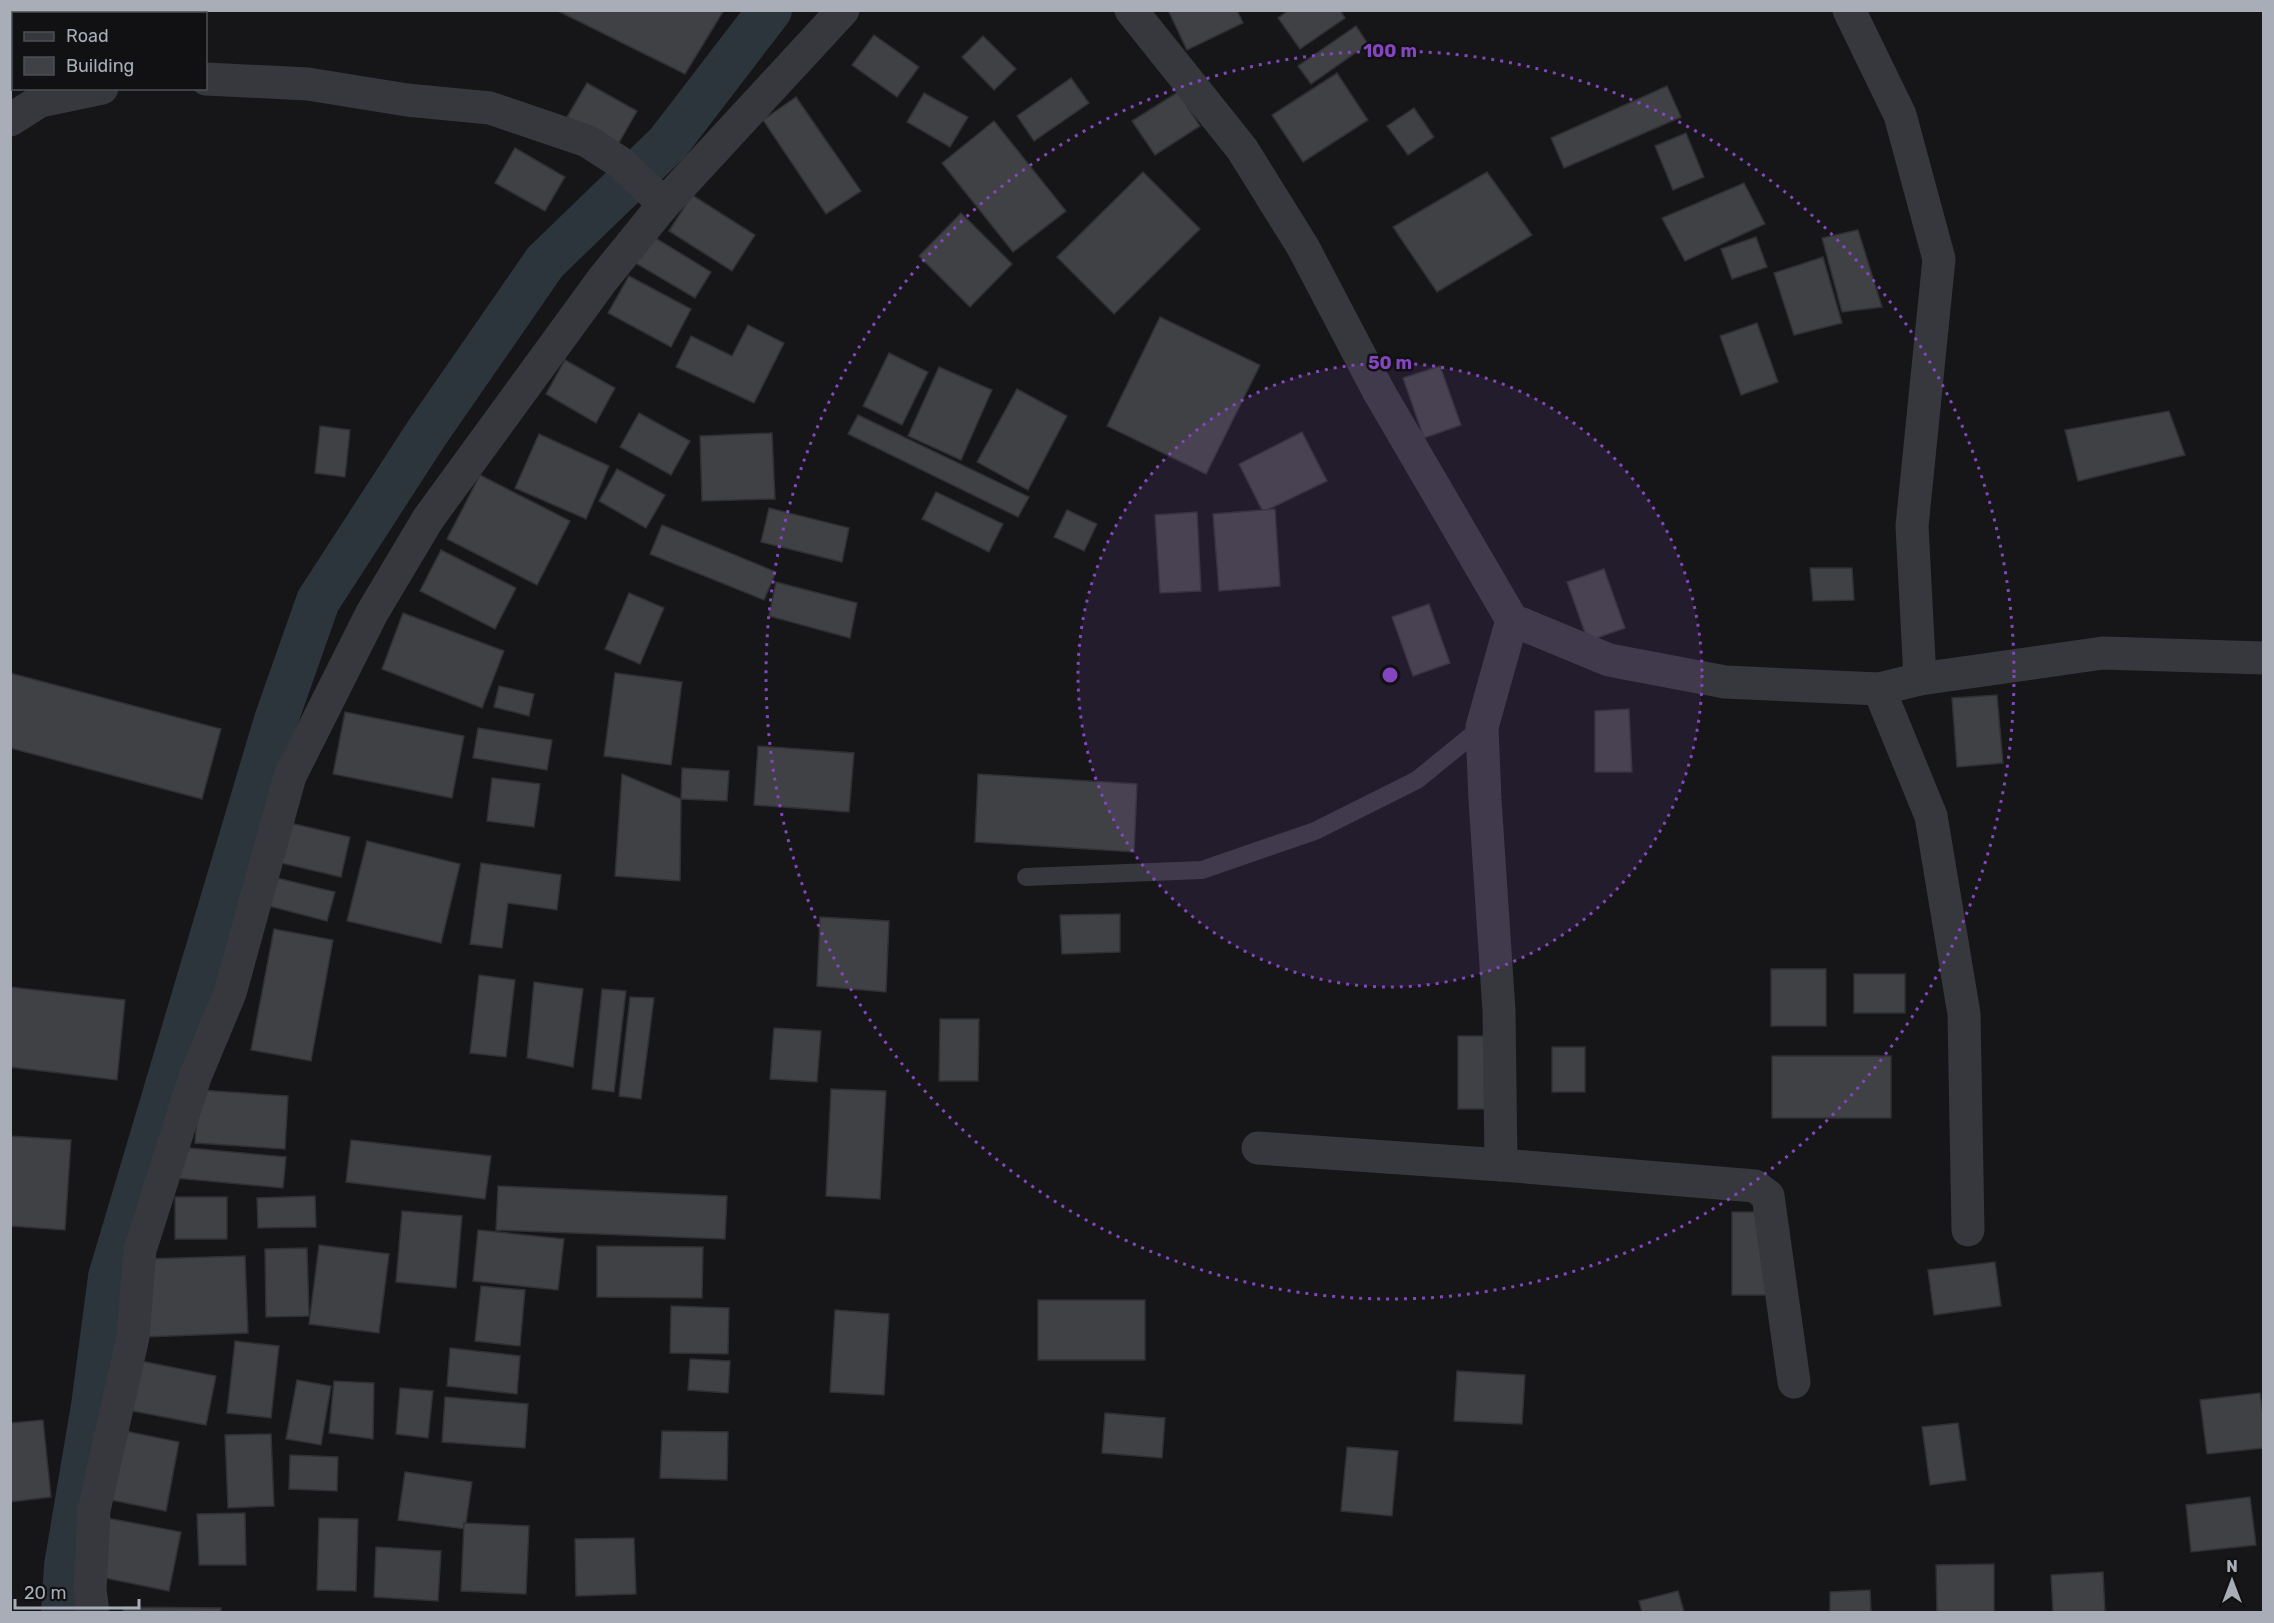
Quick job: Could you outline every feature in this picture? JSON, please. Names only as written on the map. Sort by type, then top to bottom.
[{"type":"street","points":[[93,1612],[90,1590],[94,1510],[133,1337],[140,1250],[195,1077],[230,993],[290,776],[372,613],[428,519],[505,416],[658,199],[843,10]]},
{"type":"street","points":[[1131,10],[1141,26],[1242,149],[1303,246],[1378,392],[1512,620],[1609,660],[1725,682],[1879,689],[1920,679],[2103,653],[2264,658]]},
{"type":"street","points":[[1849,10],[1900,115],[1939,259],[1912,526],[1920,679]]},
{"type":"street","points":[[207,80],[308,84],[407,100],[490,108],[587,141],[621,163],[658,199]]},
{"type":"street","points":[[10,120],[40,101],[92,90]]},
{"type":"street","points":[[1501,1165],[1499,1011],[1482,727],[1512,620]]},
{"type":"street","points":[[1879,689],[1931,816],[1964,1014],[1968,1230]]},
{"type":"street","points":[[1258,1148],[1755,1186],[1768,1196],[1794,1382]]},
{"type":"lane","points":[[1026,877],[1202,870],[1315,831],[1417,780],[1482,727]]},
{"type":"building","points":[[78,10],[117,10],[118,12],[78,12]]},
{"type":"building","points":[[556,10],[724,10],[685,74]]},
{"type":"building","points":[[1168,10],[1237,10],[1243,23],[1187,50]]},
{"type":"building","points":[[1289,10],[1340,10],[1345,18],[1300,49],[1278,18]]},
{"type":"building","points":[[1356,26],[1368,44],[1311,84],[1298,66]]},
{"type":"building","points":[[874,35],[919,67],[897,97],[852,65]]},
{"type":"building","points":[[983,36],[1016,69],[994,90],[962,57]]},
{"type":"building","points":[[1337,73],[1368,120],[1303,162],[1272,115]]},
{"type":"building","points":[[1071,78],[1089,103],[1034,141],[1017,116]]},
{"type":"building","points":[[587,83],[637,111],[617,146],[567,117]]},
{"type":"building","points":[[1667,86],[1681,117],[1564,168],[1551,138]]},
{"type":"building","points":[[1178,92],[1200,126],[1155,155],[1132,121]]},
{"type":"building","points":[[924,93],[968,117],[950,147],[907,122]]},
{"type":"building","points":[[796,97],[861,191],[826,214],[763,120]]},
{"type":"building","points":[[1414,108],[1434,137],[1408,155],[1387,126]]},
{"type":"building","points":[[994,121],[1066,211],[1013,252],[942,163]]},
{"type":"building","points":[[1686,133],[1704,177],[1673,190],[1655,146]]},
{"type":"building","points":[[515,148],[565,177],[545,211],[495,183]]},
{"type":"building","points":[[1143,172],[1200,229],[1114,314],[1057,257]]},
{"type":"building","points":[[1487,172],[1532,235],[1437,292],[1393,227]]},
{"type":"building","points":[[1744,183],[1765,224],[1685,261],[1662,218]]},
{"type":"building","points":[[692,195],[755,235],[732,271],[669,231]]},
{"type":"building","points":[[961,213],[1012,264],[970,307],[919,256]]},
{"type":"building","points":[[1858,230],[1882,307],[1842,312],[1822,238]]},
{"type":"building","points":[[644,231],[711,272],[695,298],[627,258]]},
{"type":"building","points":[[1756,237],[1767,267],[1732,279],[1721,249]]},
{"type":"building","points":[[1823,257],[1842,323],[1794,335],[1774,273]]},
{"type":"building","points":[[629,276],[691,309],[671,347],[608,313]]},
{"type":"building","points":[[1160,317],[1260,365],[1206,474],[1107,426]]},
{"type":"building","points":[[1757,323],[1778,382],[1741,395],[1720,336]]},
{"type":"building","points":[[748,325],[784,343],[754,403],[676,367],[691,336],[732,356]]},
{"type":"building","points":[[889,353],[928,372],[902,425],[863,406]]},
{"type":"building","points":[[565,360],[615,388],[596,423],[546,394]]},
{"type":"building","points":[[1440,366],[1461,425],[1424,438],[1403,378]]},
{"type":"building","points":[[939,367],[992,390],[961,460],[908,436]]},
{"type":"building","points":[[1017,389],[1067,416],[1028,490],[977,462]]},
{"type":"building","points":[[2169,411],[2185,455],[2078,481],[2065,430]]},
{"type":"building","points":[[639,413],[690,441],[671,475],[620,447]]},
{"type":"building","points":[[858,415],[1029,497],[1018,517],[848,434]]},
{"type":"building","points":[[320,426],[350,430],[345,477],[315,473]]},
{"type":"building","points":[[1302,432],[1327,481],[1263,512],[1239,464]]},
{"type":"building","points":[[772,433],[775,499],[702,501],[700,436]]},
{"type":"building","points":[[539,434],[609,466],[586,519],[515,488]]},
{"type":"building","points":[[617,469],[665,495],[646,528],[599,501]]},
{"type":"building","points":[[480,475],[570,521],[537,585],[447,539]]},
{"type":"building","points":[[936,492],[1003,524],[989,552],[922,519]]},
{"type":"building","points":[[769,508],[849,528],[842,562],[761,542]]},
{"type":"building","points":[[1275,509],[1280,586],[1219,591],[1213,514]]},
{"type":"building","points":[[1067,510],[1097,524],[1084,551],[1054,537]]},
{"type":"building","points":[[1197,512],[1201,591],[1160,593],[1155,515]]},
{"type":"building","points":[[662,525],[776,572],[764,600],[650,554]]},
{"type":"building","points":[[441,550],[516,588],[495,629],[420,591]]},
{"type":"building","points":[[1810,568],[1852,568],[1854,600],[1813,601]]},
{"type":"building","points":[[1604,569],[1625,628],[1588,641],[1567,582]]},
{"type":"building","points":[[776,582],[857,603],[850,638],[769,616]]},
{"type":"building","points":[[629,593],[664,608],[640,664],[605,649]]},
{"type":"building","points":[[1429,604],[1450,663],[1413,676],[1392,617]]},
{"type":"building","points":[[403,613],[504,651],[482,708],[382,669]]},
{"type":"building","points":[[10,673],[221,729],[202,799],[10,748]]},
{"type":"building","points":[[615,673],[682,682],[671,765],[604,756]]},
{"type":"building","points":[[499,686],[534,694],[529,716],[494,707]]},
{"type":"building","points":[[1997,695],[2003,763],[1957,767],[1952,698]]},
{"type":"building","points":[[1629,709],[1632,772],[1595,772],[1595,711]]},
{"type":"building","points":[[345,712],[464,736],[452,798],[333,774]]},
{"type":"building","points":[[478,728],[552,740],[547,770],[473,758]]},
{"type":"building","points":[[758,746],[854,753],[849,812],[754,805]]},
{"type":"building","points":[[682,768],[729,771],[727,801],[681,799]]},
{"type":"building","points":[[622,774],[681,799],[680,881],[615,876]]},
{"type":"building","points":[[978,774],[1137,784],[1134,852],[975,842]]},
{"type":"building","points":[[492,778],[540,784],[534,827],[487,821]]},
{"type":"building","points":[[286,822],[350,837],[341,877],[277,862]]},
{"type":"building","points":[[367,841],[460,864],[441,943],[347,921]]},
{"type":"building","points":[[481,863],[561,875],[557,910],[508,903],[502,948],[470,944]]},
{"type":"building","points":[[273,877],[335,892],[327,921],[265,905]]},
{"type":"building","points":[[1120,914],[1120,952],[1062,954],[1060,915]]},
{"type":"building","points":[[820,917],[889,921],[886,992],[817,986]]},
{"type":"building","points":[[274,929],[333,940],[311,1061],[251,1050]]},
{"type":"building","points":[[1771,969],[1826,969],[1826,1026],[1771,1026]]},
{"type":"building","points":[[1854,974],[1905,974],[1905,1013],[1854,1013]]},
{"type":"building","points":[[479,975],[515,980],[506,1057],[470,1053]]},
{"type":"building","points":[[534,982],[583,989],[573,1067],[527,1058]]},
{"type":"building","points":[[10,987],[125,1000],[117,1080],[10,1067]]},
{"type":"building","points":[[602,989],[626,991],[614,1092],[592,1089]]},
{"type":"building","points":[[630,997],[654,998],[641,1099],[619,1096]]},
{"type":"building","points":[[940,1019],[979,1019],[978,1081],[939,1081]]},
{"type":"building","points":[[774,1028],[821,1031],[817,1082],[770,1079]]},
{"type":"building","points":[[1458,1036],[1492,1036],[1492,1109],[1458,1109]]},
{"type":"building","points":[[1552,1047],[1585,1047],[1585,1092],[1552,1092]]},
{"type":"building","points":[[1772,1056],[1891,1056],[1891,1118],[1772,1118]]},
{"type":"building","points":[[831,1089],[886,1091],[880,1199],[826,1196]]},
{"type":"building","points":[[199,1090],[288,1096],[285,1149],[195,1143]]},
{"type":"building","points":[[10,1136],[71,1140],[65,1230],[10,1226]]},
{"type":"building","points":[[351,1140],[491,1156],[485,1199],[346,1182]]},
{"type":"building","points":[[179,1147],[286,1157],[283,1188],[176,1178]]},
{"type":"building","points":[[498,1186],[727,1196],[725,1239],[496,1230]]},
{"type":"building","points":[[315,1196],[316,1227],[258,1228],[257,1198]]},
{"type":"building","points":[[175,1197],[227,1197],[227,1239],[175,1239]]},
{"type":"building","points":[[402,1211],[462,1216],[456,1288],[396,1282]]},
{"type":"building","points":[[1732,1212],[1767,1212],[1767,1295],[1732,1295]]},
{"type":"building","points":[[478,1230],[564,1239],[558,1290],[473,1281]]},
{"type":"building","points":[[319,1245],[389,1254],[379,1333],[309,1324]]},
{"type":"building","points":[[597,1246],[703,1247],[702,1298],[597,1297]]},
{"type":"building","points":[[307,1248],[309,1316],[266,1317],[265,1249]]},
{"type":"building","points":[[245,1256],[248,1333],[145,1337],[142,1259]]},
{"type":"building","points":[[1995,1262],[2001,1306],[1934,1315],[1928,1270]]},
{"type":"building","points":[[481,1286],[525,1290],[520,1346],[475,1341]]},
{"type":"building","points":[[1038,1300],[1145,1300],[1145,1360],[1038,1360]]},
{"type":"building","points":[[671,1306],[729,1308],[728,1354],[670,1353]]},
{"type":"building","points":[[835,1310],[889,1314],[884,1395],[830,1392]]},
{"type":"building","points":[[235,1341],[279,1346],[271,1418],[227,1413]]},
{"type":"building","points":[[450,1348],[520,1356],[517,1394],[447,1386]]},
{"type":"building","points":[[131,1359],[216,1376],[206,1425],[122,1409]]},
{"type":"building","points":[[690,1359],[730,1361],[728,1393],[688,1390]]},
{"type":"building","points":[[1457,1371],[1525,1375],[1522,1424],[1454,1421]]},
{"type":"building","points":[[297,1380],[331,1386],[321,1445],[286,1439]]},
{"type":"building","points":[[334,1381],[374,1383],[373,1439],[329,1433]]},
{"type":"building","points":[[400,1388],[433,1391],[428,1438],[396,1434]]},
{"type":"building","points":[[2260,1393],[2264,1422],[2264,1448],[2207,1454],[2200,1400]]},
{"type":"building","points":[[445,1397],[528,1404],[525,1448],[442,1442]]},
{"type":"building","points":[[1105,1413],[1165,1418],[1162,1458],[1102,1453]]},
{"type":"building","points":[[43,1420],[51,1497],[10,1502],[10,1423]]},
{"type":"building","points":[[1958,1423],[1966,1480],[1930,1485],[1922,1427]]},
{"type":"building","points":[[115,1429],[179,1442],[166,1511],[101,1498]]},
{"type":"building","points":[[662,1431],[728,1432],[727,1480],[660,1478]]},
{"type":"building","points":[[271,1434],[274,1506],[228,1508],[225,1435]]},
{"type":"building","points":[[1347,1447],[1398,1451],[1392,1516],[1341,1511]]},
{"type":"building","points":[[290,1455],[338,1457],[337,1491],[289,1489]]},
{"type":"building","points":[[405,1472],[472,1482],[465,1529],[398,1520]]},
{"type":"building","points":[[2250,1497],[2256,1545],[2191,1552],[2186,1505]]},
{"type":"building","points":[[245,1513],[246,1565],[199,1565],[197,1514]]},
{"type":"building","points":[[107,1518],[181,1532],[169,1591],[95,1576]]},
{"type":"building","points":[[319,1518],[358,1519],[356,1591],[317,1590]]},
{"type":"building","points":[[464,1523],[529,1526],[526,1594],[461,1591]]},
{"type":"building","points":[[634,1538],[636,1594],[576,1596],[575,1539]]},
{"type":"building","points":[[376,1547],[441,1551],[438,1601],[374,1597]]},
{"type":"building","points":[[1994,1564],[1994,1612],[1937,1612],[1936,1565]]},
{"type":"building","points":[[2103,1572],[2105,1612],[2053,1612],[2051,1575]]},
{"type":"building","points":[[1870,1590],[1871,1612],[1830,1612],[1830,1592]]},
{"type":"building","points":[[1678,1591],[1684,1612],[1642,1612],[1639,1601]]},
{"type":"building","points":[[123,1607],[221,1608],[221,1612],[123,1612]]},
{"type":"waterway","points":[[63,1612],[66,1566],[93,1406],[110,1277],[276,720],[318,601],[426,434],[545,262],[668,143],[770,10]]}]
